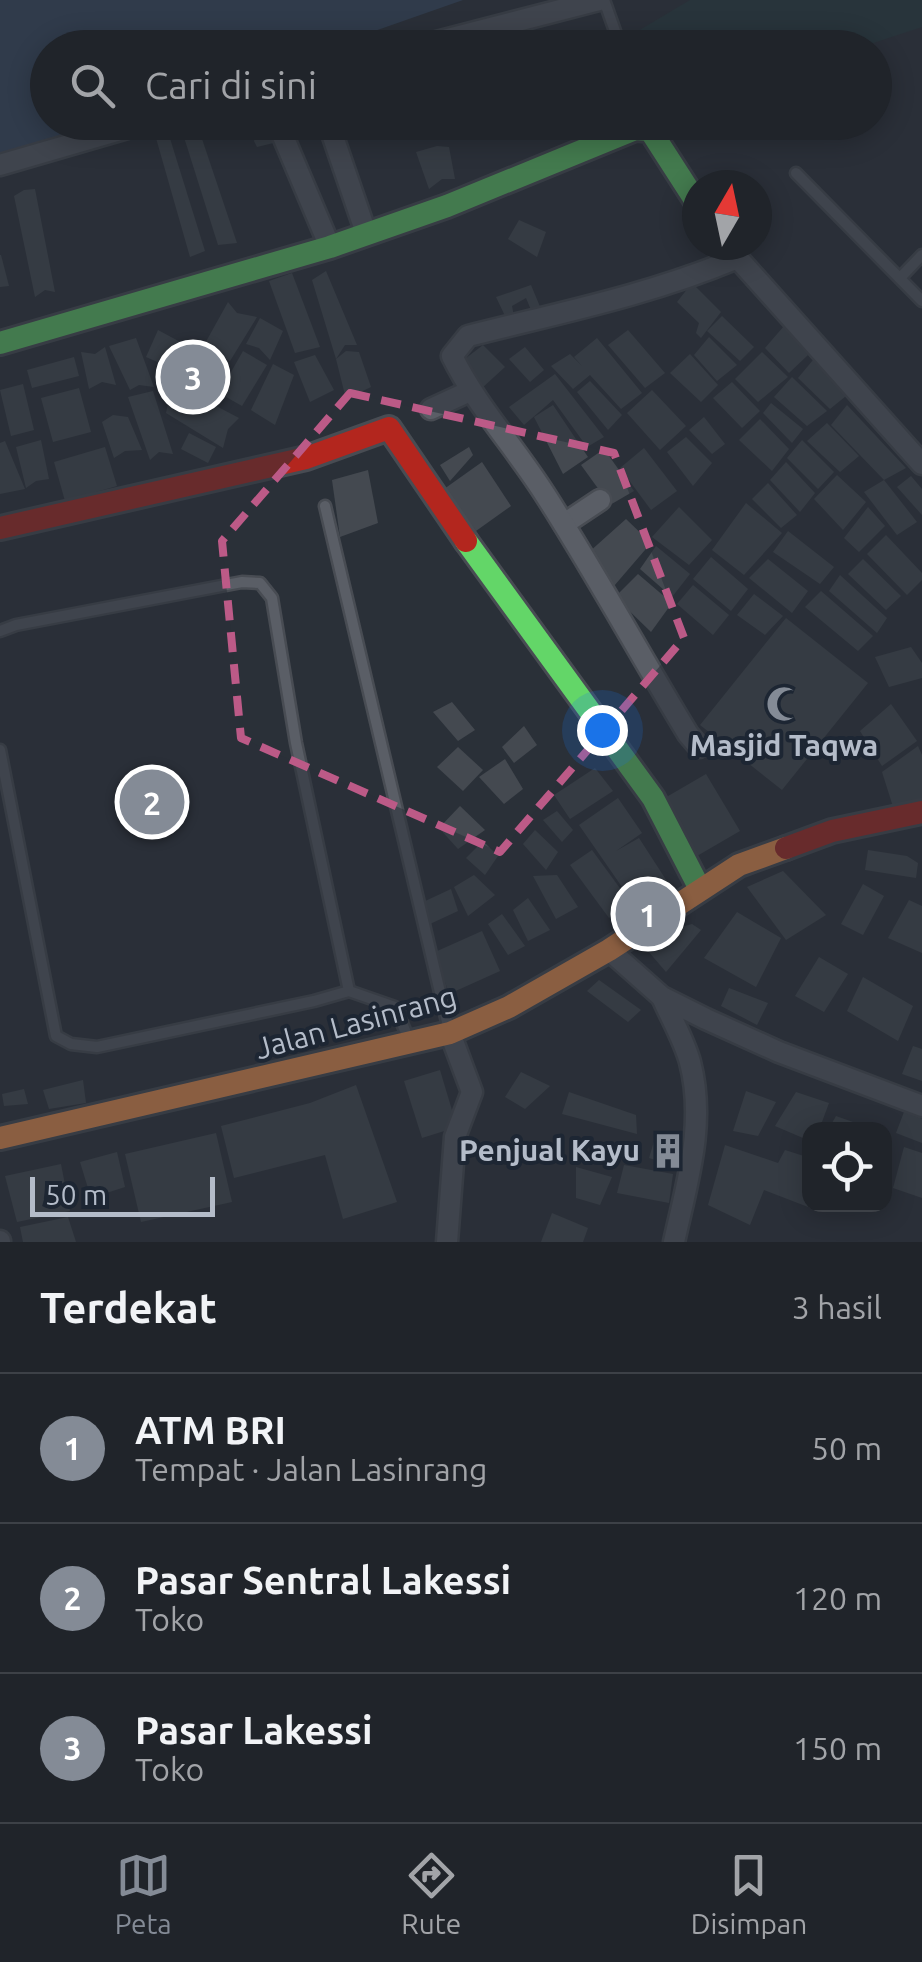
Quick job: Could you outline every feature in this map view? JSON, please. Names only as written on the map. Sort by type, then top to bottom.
[{"type":"main road","points":[[0,343],[330,247],[464,199],[606,140]]},
{"type":"main road","points":[[658,140],[682,179]]},
{"type":"main road","points":[[0,528],[306,458],[389,428],[480,562],[653,798],[700,889]]},
{"type":"main road","name":"Jalan Lasinrang","points":[[0,1138],[450,1034],[509,1007],[610,950],[739,865],[832,831],[922,812]]},
{"type":"street","points":[[484,30],[601,0]]},
{"type":"street","points":[[0,165],[86,140]]},
{"type":"street","points":[[285,140],[330,247]]},
{"type":"street","points":[[334,140],[366,233]]},
{"type":"street","points":[[699,747],[564,524],[470,391],[452,356],[468,336],[631,297],[676,283],[717,260]]},
{"type":"street","points":[[738,260],[922,464]]},
{"type":"street","points":[[431,409],[470,391]]},
{"type":"street","points":[[564,524],[600,500]]},
{"type":"street","points":[[610,950],[662,996],[762,1045],[922,1106]]},
{"type":"street","points":[[662,996],[690,1062],[696,1104],[695,1157],[674,1242]]},
{"type":"street","points":[[448,1242],[455,1137],[472,1092],[450,1034]]},
{"type":"lane","points":[[601,0],[614,30]]},
{"type":"lane","points":[[796,173],[922,301]]},
{"type":"lane","points":[[900,278],[922,255]]},
{"type":"lane","points":[[325,506],[450,1034]]},
{"type":"lane","points":[[0,632],[16,625],[260,583],[272,598],[296,743],[349,990]]},
{"type":"lane","points":[[0,750],[56,1036],[72,1044],[97,1048],[349,990],[396,1006],[410,1045]]},
{"type":"highlighted area","points":[[350,393],[614,453],[684,638],[500,852],[241,738],[222,541]]},
{"type":"green space","points":[[690,0],[922,0],[922,27],[892,37],[892,30],[640,30]]},
{"type":"water","points":[[0,0],[463,0],[377,30],[30,30],[30,140],[44,140],[0,153]]},
{"type":"building","points":[[157,140],[170,140],[205,251],[190,257]]},
{"type":"building","points":[[185,140],[202,140],[237,243],[218,245]]},
{"type":"building","points":[[254,140],[286,140],[257,147]]},
{"type":"building","points":[[449,147],[455,179],[442,179],[429,189],[416,152]]},
{"type":"building","points":[[35,189],[55,292],[45,290],[35,297],[14,196]]},
{"type":"building","points":[[519,220],[546,232],[537,257],[508,239]]},
{"type":"building","points":[[1,255],[9,286],[0,287]]},
{"type":"building","points":[[326,271],[357,345],[345,345],[336,359],[312,280]]},
{"type":"building","points":[[292,273],[320,347],[295,353],[269,281]]},
{"type":"building","points":[[692,283],[721,312],[701,338],[696,333],[699,323],[677,302]]},
{"type":"building","points":[[531,285],[541,309],[531,310],[526,298],[512,306],[514,316],[506,318],[496,297]]},
{"type":"building","points":[[228,302],[237,313],[257,317],[230,361],[203,347]]},
{"type":"building","points":[[722,316],[754,347],[740,361],[707,331]]},
{"type":"building","points":[[260,318],[283,331],[270,360],[259,348],[246,344]]},
{"type":"building","points":[[784,326],[808,355],[789,373],[765,348]]},
{"type":"building","points":[[158,330],[197,351],[183,361],[185,374],[146,357]]},
{"type":"building","points":[[628,330],[665,373],[645,388],[608,345]]},
{"type":"building","points":[[709,337],[737,365],[717,381],[694,355]]},
{"type":"building","points":[[136,338],[154,387],[139,385],[130,390],[109,346]]},
{"type":"building","points":[[597,338],[642,393],[621,409],[590,375],[573,389],[551,366],[570,354],[582,366],[574,357]]},
{"type":"building","points":[[483,345],[505,367],[482,388],[461,362]]},
{"type":"building","points":[[105,347],[116,385],[102,382],[89,389],[81,352],[95,354]]},
{"type":"building","points":[[525,347],[544,370],[530,382],[509,359]]},
{"type":"building","points":[[243,351],[267,365],[242,406],[219,393]]},
{"type":"building","points":[[346,351],[359,352],[371,387],[346,399],[336,359]]},
{"type":"building","points":[[205,352],[227,367],[213,390],[191,376]]},
{"type":"building","points":[[762,352],[788,377],[758,402],[735,379]]},
{"type":"building","points":[[690,354],[718,385],[701,402],[670,373]]},
{"type":"building","points":[[315,355],[334,390],[310,402],[294,362]]},
{"type":"building","points":[[74,357],[79,376],[32,388],[27,370]]},
{"type":"building","points":[[813,360],[846,396],[830,409],[798,378]]},
{"type":"building","points":[[273,364],[294,375],[275,425],[251,410]]},
{"type":"building","points":[[555,374],[604,437],[587,447],[553,400],[524,425],[509,407]]},
{"type":"building","points":[[792,377],[827,411],[807,426],[774,397]]},
{"type":"building","points":[[590,381],[622,415],[608,430],[577,392]]},
{"type":"building","points":[[732,382],[760,411],[742,428],[713,398]]},
{"type":"building","points":[[23,384],[34,430],[11,436],[0,390]]},
{"type":"building","points":[[180,387],[239,418],[228,429],[223,448],[166,413],[170,394]]},
{"type":"building","points":[[79,388],[91,432],[53,442],[41,398]]},
{"type":"building","points":[[652,390],[686,426],[660,450],[627,413]]},
{"type":"building","points":[[153,391],[173,454],[159,452],[150,460],[128,397]]},
{"type":"building","points":[[771,403],[803,429],[792,443],[763,413]]},
{"type":"building","points":[[553,405],[588,457],[563,474],[534,417]]},
{"type":"building","points":[[847,405],[906,468],[884,480],[831,425]]},
{"type":"building","points":[[113,415],[128,417],[142,450],[125,451],[114,458],[102,422]]},
{"type":"building","points":[[704,417],[725,444],[712,454],[689,430]]},
{"type":"building","points":[[760,419],[789,449],[772,471],[739,440]]},
{"type":"building","points":[[827,423],[859,456],[840,472],[807,441]]},
{"type":"building","points":[[189,433],[216,447],[208,463],[181,449]]},
{"type":"building","points":[[686,437],[712,463],[693,486],[667,452]]},
{"type":"building","points":[[41,440],[49,479],[26,488],[16,447]]},
{"type":"building","points":[[802,440],[834,472],[818,489],[787,458]]},
{"type":"building","points":[[5,441],[25,489],[0,494],[0,443]]},
{"type":"building","points":[[105,447],[117,486],[65,501],[54,462]]},
{"type":"building","points":[[469,447],[473,455],[450,481],[440,465]]},
{"type":"building","points":[[644,448],[677,491],[651,510],[620,468]]},
{"type":"building","points":[[604,449],[634,491],[610,505],[581,465]]},
{"type":"building","points":[[482,462],[511,506],[476,531],[444,489]]},
{"type":"building","points":[[786,462],[815,493],[800,512],[770,480]]},
{"type":"building","points":[[368,470],[378,523],[340,537],[332,480]]},
{"type":"building","points":[[837,475],[866,502],[843,530],[814,499]]},
{"type":"building","points":[[911,476],[922,489],[922,515],[897,487]]},
{"type":"building","points":[[884,480],[917,522],[897,535],[864,492]]},
{"type":"building","points":[[768,483],[797,515],[781,528],[752,499]]},
{"type":"building","points":[[746,503],[782,533],[744,575],[712,550]]},
{"type":"building","points":[[679,507],[712,540],[689,565],[652,537]]},
{"type":"building","points":[[868,507],[885,526],[859,552],[844,538]]},
{"type":"building","points":[[626,519],[651,543],[614,586],[588,553]]},
{"type":"building","points":[[788,531],[834,567],[820,584],[773,552]]},
{"type":"building","points":[[886,535],[922,573],[922,580],[907,595],[867,554]]},
{"type":"building","points":[[656,546],[690,574],[672,597],[640,569]]},
{"type":"building","points":[[711,557],[748,589],[731,611],[693,579]]},
{"type":"building","points":[[768,559],[808,591],[792,613],[749,578]]},
{"type":"building","points":[[863,559],[901,596],[886,610],[848,574]]},
{"type":"building","points":[[638,574],[672,603],[651,632],[615,597]]},
{"type":"building","points":[[840,575],[887,618],[877,633],[829,591]]},
{"type":"building","points":[[693,585],[729,615],[713,635],[677,604]]},
{"type":"building","points":[[821,591],[873,636],[858,651],[805,607]]},
{"type":"building","points":[[754,594],[783,616],[765,635],[737,615]]},
{"type":"building","name":"Masjid Taqwa","points":[[786,618],[868,683],[782,790],[700,725]]},
{"type":"building","points":[[911,647],[922,663],[922,678],[889,687],[875,657]]},
{"type":"building","points":[[452,702],[475,730],[458,741],[433,712]]},
{"type":"building","points":[[891,704],[917,741],[882,766],[860,731]]},
{"type":"building","points":[[524,726],[537,745],[514,763],[502,747]]},
{"type":"building","points":[[918,746],[922,755],[922,807],[895,813],[882,772]]},
{"type":"building","points":[[458,747],[483,770],[463,791],[437,767]]},
{"type":"building","points":[[505,759],[523,789],[504,804],[479,777]]},
{"type":"building","points":[[595,768],[613,791],[570,819],[554,795]]},
{"type":"building","points":[[706,774],[740,831],[697,856],[663,799]]},
{"type":"building","points":[[618,798],[642,833],[616,851],[639,838],[672,889],[638,910],[579,825]]},
{"type":"building","points":[[460,806],[485,830],[458,849],[439,828]]},
{"type":"building","points":[[557,811],[573,830],[562,842],[543,820]]},
{"type":"building","points":[[535,830],[558,852],[546,870],[523,844]]},
{"type":"building","points":[[483,841],[498,856],[485,875],[466,858]]},
{"type":"building","points":[[592,850],[630,902],[609,918],[570,865]]},
{"type":"building","points":[[868,850],[907,856],[918,863],[916,878],[865,870]]},
{"type":"building","points":[[783,871],[826,915],[786,940],[747,887]]},
{"type":"building","points":[[474,875],[495,895],[468,916],[454,887]]},
{"type":"building","points":[[557,875],[578,907],[556,919],[533,876]]},
{"type":"building","points":[[863,884],[884,896],[863,935],[841,924]]},
{"type":"building","points":[[451,889],[458,911],[430,924],[421,903]]},
{"type":"building","points":[[528,898],[550,930],[528,941],[513,910]]},
{"type":"building","points":[[909,900],[922,906],[922,953],[888,938]]},
{"type":"building","points":[[737,912],[781,938],[756,987],[704,958]]},
{"type":"building","points":[[502,914],[525,946],[508,955],[488,924]]},
{"type":"building","points":[[692,924],[701,930],[666,972],[648,951],[674,929]]},
{"type":"building","points":[[482,931],[500,971],[449,994],[435,952]]},
{"type":"building","points":[[819,957],[848,974],[824,1012],[795,996]]},
{"type":"building","points":[[863,977],[913,1006],[898,1041],[847,1011]]},
{"type":"building","points":[[599,980],[641,1010],[628,1022],[587,991]]},
{"type":"building","points":[[729,988],[768,1003],[757,1025],[721,1006]]},
{"type":"building","points":[[913,1046],[922,1049],[922,1081],[902,1074]]},
{"type":"building","points":[[440,1070],[457,1127],[422,1138],[404,1081]]},
{"type":"building","points":[[521,1072],[550,1086],[525,1109],[505,1097]]},
{"type":"building","points":[[83,1080],[86,1103],[49,1109],[43,1090]]},
{"type":"building","points":[[356,1085],[397,1202],[343,1219],[325,1155],[234,1178],[221,1126],[310,1103]]},
{"type":"building","points":[[24,1089],[28,1104],[4,1106],[2,1094]]},
{"type":"building","points":[[746,1091],[776,1102],[758,1136],[733,1131]]},
{"type":"building","points":[[569,1092],[636,1115],[637,1134],[562,1114]]},
{"type":"building","points":[[796,1092],[829,1103],[822,1122],[802,1122],[802,1138],[775,1126]]},
{"type":"building","points":[[904,1112],[922,1119],[922,1143],[896,1133]]},
{"type":"building","points":[[216,1133],[232,1202],[141,1222],[125,1154]]},
{"type":"building","name":"Penjual Kayu","points":[[656,1135],[687,1144],[680,1168],[649,1158]]},
{"type":"building","points":[[725,1145],[778,1163],[785,1150],[802,1155],[802,1205],[764,1190],[750,1225],[708,1205]]},
{"type":"building","points":[[904,1147],[922,1153],[922,1198],[893,1188]]},
{"type":"building","points":[[117,1152],[125,1187],[91,1198],[80,1162]]},
{"type":"building","points":[[61,1164],[70,1211],[17,1222],[5,1176]]},
{"type":"building","points":[[624,1165],[673,1174],[669,1203],[617,1193]]},
{"type":"building","points":[[576,1167],[612,1177],[600,1205],[576,1198]]},
{"type":"building","points":[[552,1213],[588,1228],[583,1242],[541,1242]]},
{"type":"building","points":[[68,1217],[76,1242],[23,1242],[20,1227]]},
{"type":"traffic: fast","points":[[0,343],[330,247],[447,206],[608,140]]},
{"type":"traffic: fast","points":[[656,140],[682,180]]},
{"type":"traffic: fast","points":[[466,541],[653,798],[700,889]]},
{"type":"traffic: slow","points":[[0,1138],[450,1033],[509,1007],[609,950],[739,865],[786,848]]},
{"type":"traffic: jam","points":[[0,528],[306,458],[389,428],[466,541]]},
{"type":"traffic: jam","points":[[786,848],[832,831],[922,812]]},
{"type":"place","name":"Pasar Lakessi","points":[[193,377]]},
{"type":"place","name":"Masjid Taqwa","points":[[784,704]]},
{"type":"place","name":"Pasar Sentral Lakessi","points":[[152,802]]},
{"type":"place","name":"ATM BRI","points":[[648,914]]},
{"type":"place","name":"Penjual Kayu","points":[[668,1151]]}]
